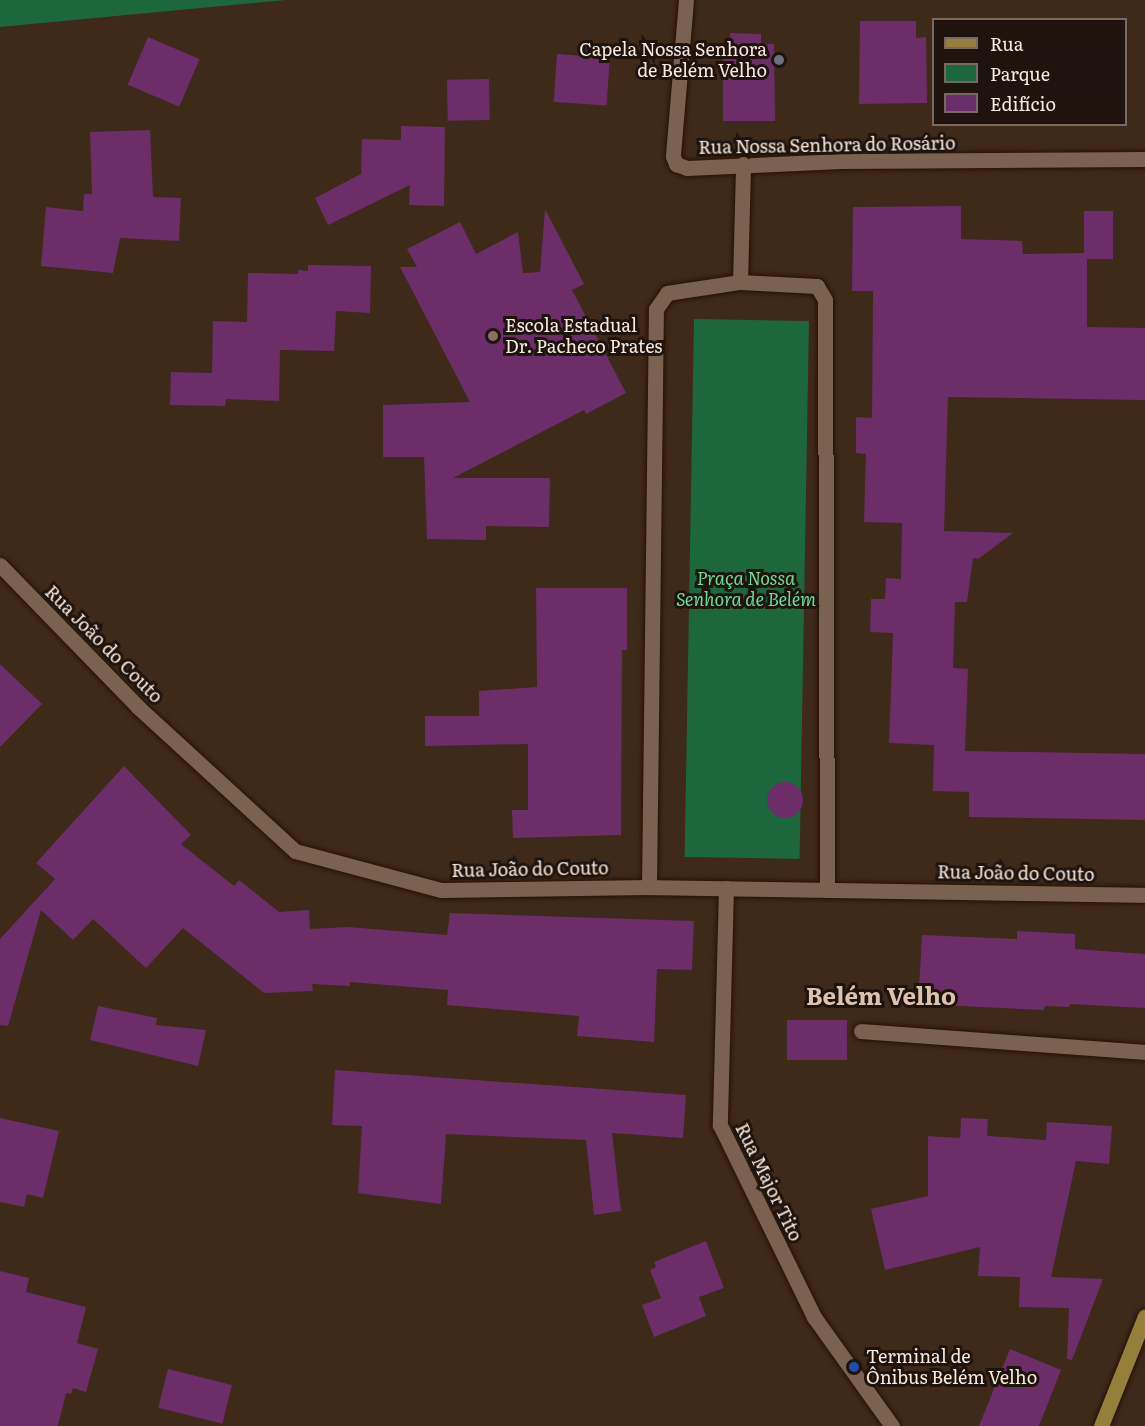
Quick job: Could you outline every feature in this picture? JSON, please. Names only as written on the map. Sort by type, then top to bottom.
[{"type":"main road","points":[[1101,1426],[1145,1316]]},
{"type":"street","name":"Rua Nossa Senhora do Rosário","points":[[686,0],[673,156],[676,164],[687,168],[743,165],[1145,159]]},
{"type":"street","points":[[740,282],[743,165]]},
{"type":"street","points":[[649,886],[657,309],[667,293],[740,282],[817,286],[825,300],[827,890]]},
{"type":"street","name":"Rua João do Couto","points":[[0,565],[138,707],[295,850],[441,890],[649,886],[1145,894]]},
{"type":"street","name":"Rua Major Tito","points":[[726,888],[720,1125],[814,1317],[892,1426]]},
{"type":"street","points":[[861,1031],[1145,1052]]},
{"type":"green space","points":[[0,0],[286,0],[0,27]]},
{"type":"green space","name":"Praça Nossa Senhora de Belém","points":[[694,319],[809,321],[800,859],[685,857]]},
{"type":"building","points":[[860,21],[916,21],[916,38],[926,37],[927,103],[859,104]]},
{"type":"building","points":[[730,33],[761,34],[761,44],[774,44],[775,121],[723,121],[723,43],[731,43]]},
{"type":"building","points":[[148,37],[200,59],[179,107],[128,85]]},
{"type":"building","points":[[557,54],[610,58],[607,106],[554,102]]},
{"type":"building","points":[[489,79],[490,120],[448,121],[447,80]]},
{"type":"building","points":[[401,126],[445,127],[444,206],[409,205],[410,185],[328,225],[315,198],[361,174],[362,139],[401,140]]},
{"type":"building","points":[[150,130],[153,197],[181,198],[179,241],[120,238],[113,273],[41,266],[46,207],[83,211],[84,194],[92,194],[90,132]]},
{"type":"building","points":[[961,206],[961,239],[1022,241],[1023,254],[1084,253],[1084,211],[1113,211],[1113,259],[1087,259],[1087,327],[1145,328],[1145,400],[948,397],[944,531],[1013,533],[978,559],[973,558],[967,602],[955,602],[953,668],[968,669],[965,751],[1145,754],[1145,820],[969,817],[969,792],[933,791],[934,745],[889,743],[893,633],[870,632],[871,599],[885,599],[886,578],[901,579],[902,523],[864,522],[866,454],[856,453],[856,417],[872,418],[873,291],[852,291],[853,207]]},
{"type":"building","points":[[545,209],[584,284],[572,290],[626,393],[586,414],[584,410],[453,478],[550,478],[549,527],[486,526],[486,540],[427,539],[424,457],[383,457],[383,405],[470,402],[400,267],[417,267],[407,249],[460,222],[476,254],[518,232],[523,273],[540,272]]},
{"type":"building","points":[[308,265],[371,266],[370,313],[336,311],[334,351],[280,350],[279,401],[226,399],[225,406],[170,405],[171,372],[212,373],[213,321],[247,322],[248,273],[298,274],[298,270],[308,271]]},
{"type":"building","points":[[536,588],[627,588],[627,650],[622,650],[621,835],[513,838],[512,810],[528,810],[528,744],[425,746],[425,716],[479,716],[479,691],[537,687]]},
{"type":"building","points":[[0,664],[42,704],[0,747]]},
{"type":"building","points":[[124,766],[191,835],[181,844],[234,886],[239,880],[279,912],[309,910],[310,929],[348,927],[447,935],[450,913],[694,921],[692,970],[657,969],[654,1042],[577,1036],[579,1016],[447,1005],[448,990],[350,982],[350,986],[312,984],[313,991],[264,993],[183,928],[146,968],[93,919],[73,940],[41,910],[8,1026],[0,1025],[0,939],[55,879],[36,863]]},
{"type":"building","points":[[785,782],[798,787],[803,800],[798,813],[785,818],[772,813],[767,800],[772,787]]},
{"type":"building","points":[[1017,931],[1075,934],[1075,949],[1145,954],[1145,1008],[1070,1004],[1069,1007],[1045,1006],[1044,1010],[918,1004],[922,935],[1017,939]]},
{"type":"building","points":[[98,1006],[157,1018],[156,1025],[206,1030],[198,1066],[90,1040]]},
{"type":"building","points":[[787,1020],[847,1020],[847,1060],[787,1060]]},
{"type":"building","points":[[335,1070],[686,1095],[683,1138],[612,1133],[621,1211],[594,1215],[586,1140],[446,1134],[441,1204],[358,1193],[362,1126],[332,1125]]},
{"type":"building","points":[[0,1118],[59,1131],[43,1198],[27,1194],[24,1207],[0,1202]]},
{"type":"building","points":[[961,1118],[988,1119],[987,1136],[1046,1140],[1047,1122],[1112,1126],[1109,1164],[1076,1161],[1051,1277],[1103,1279],[1072,1360],[1067,1359],[1069,1308],[1019,1307],[1020,1277],[978,1276],[980,1247],[885,1270],[871,1209],[928,1196],[928,1136],[960,1138]]},
{"type":"building","points":[[706,1241],[724,1288],[699,1297],[706,1316],[654,1337],[642,1305],[661,1298],[650,1270],[656,1267],[654,1262]]},
{"type":"building","points":[[0,1271],[29,1278],[26,1292],[86,1307],[77,1343],[98,1349],[86,1392],[73,1388],[71,1394],[66,1393],[58,1426],[0,1426]]},
{"type":"building","points":[[1010,1349],[1061,1370],[1039,1426],[979,1426]]},
{"type":"building","points":[[168,1369],[232,1385],[222,1424],[158,1408]]},
{"type":"place","name":"Capela Nossa Senhora de Belém Velho","points":[[779,60]]},
{"type":"place","name":"Escola Estadual Dr. Pacheco Prates","points":[[493,336]]},
{"type":"place","name":"Terminal de Ônibus Belém Velho","points":[[854,1367]]},
{"type":"district","name":"Belém Velho","points":[[881,995]]}]
